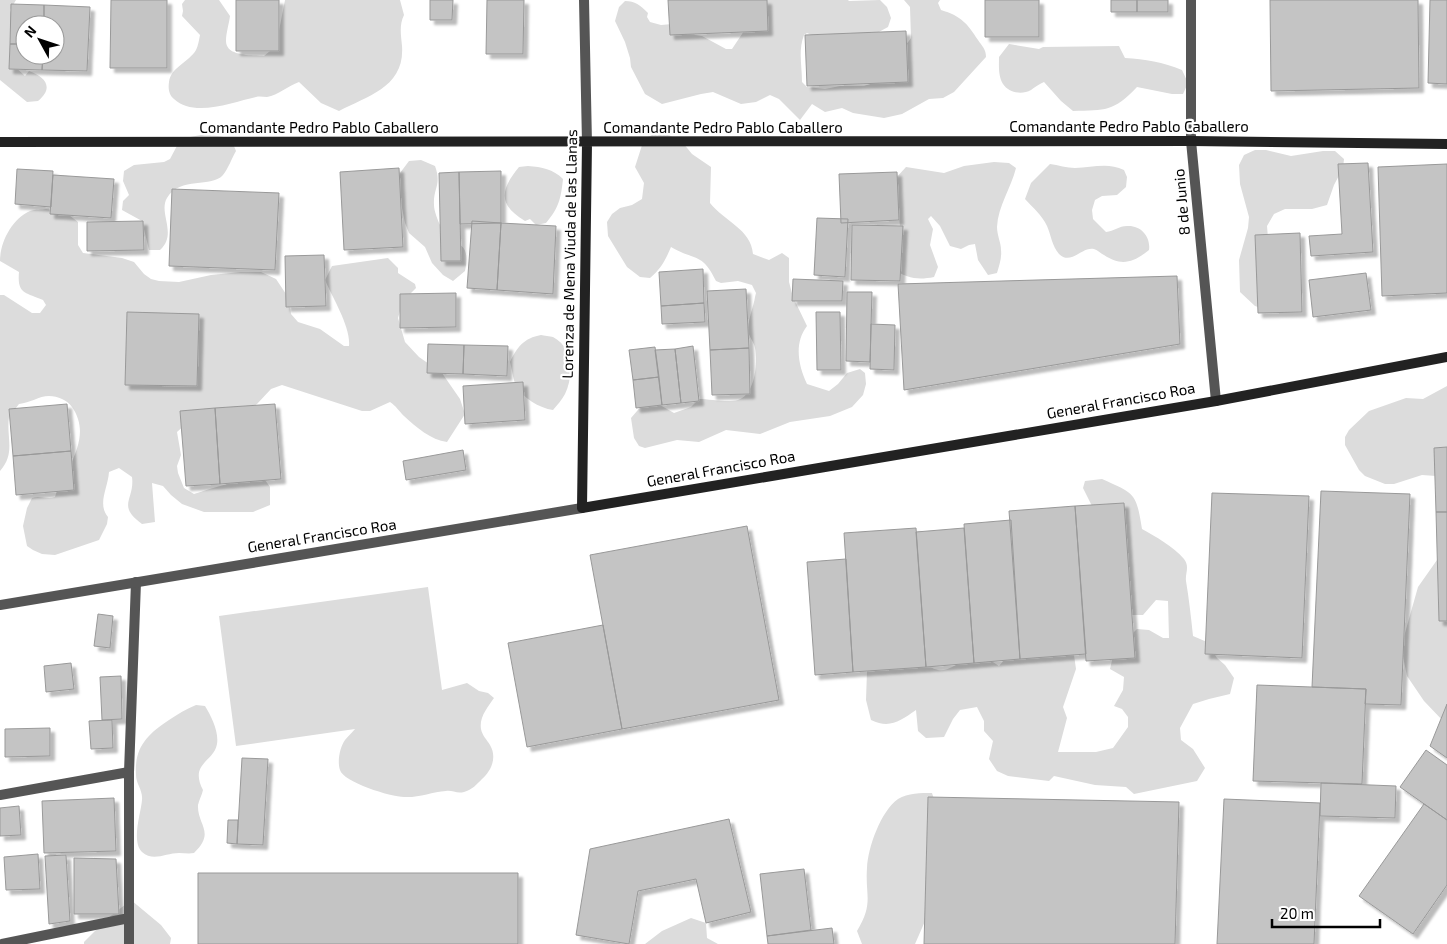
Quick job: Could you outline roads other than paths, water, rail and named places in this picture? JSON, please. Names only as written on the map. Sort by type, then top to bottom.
[{"type":"street","name":"Lorenza de Mena Viuda de las Llanas","points":[[582,508],[587,143],[584,0]]},
{"type":"street","name":"8 de Junio","points":[[1191,0],[1192,141],[1216,400]]},
{"type":"street","name":"Comandante Pedro Pablo Caballero","points":[[0,142],[1192,141],[1447,144]]},
{"type":"street","name":"General Francisco Roa","points":[[0,605],[1216,400],[1447,357]]},
{"type":"street","points":[[130,944],[129,772],[136,582]]},
{"type":"street","points":[[0,795],[129,772]]},
{"type":"street","points":[[2,944],[129,918]]}]
